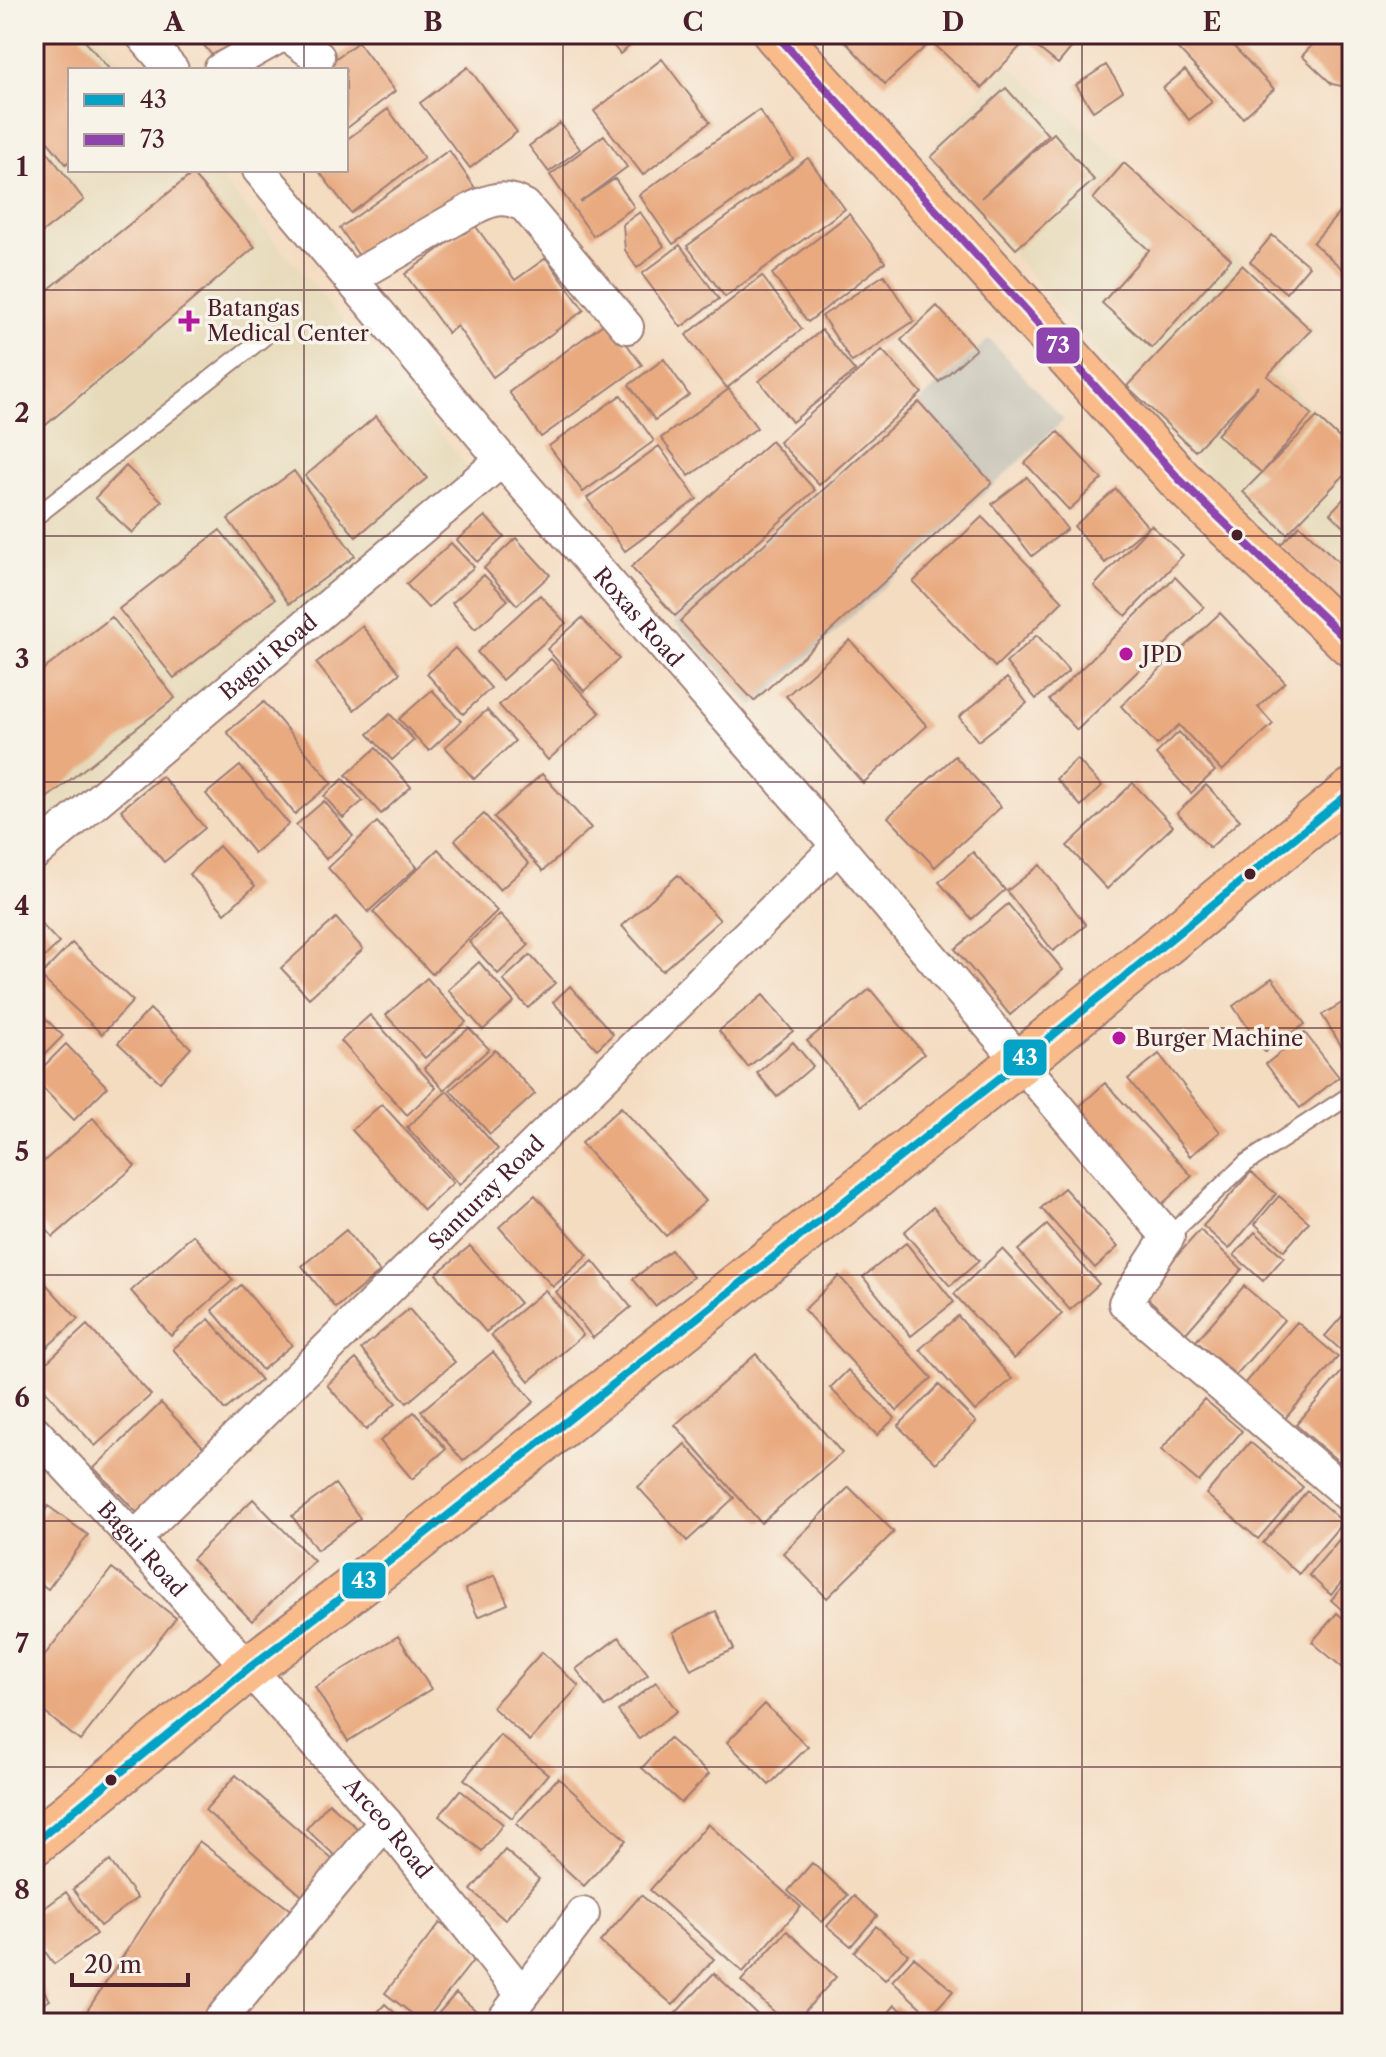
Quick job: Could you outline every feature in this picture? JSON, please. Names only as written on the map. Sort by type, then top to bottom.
[{"type":"main road","points":[[776,34],[1180,480],[1352,645]]},
{"type":"main road","points":[[34,1843],[249,1668],[413,1543],[1020,1062],[1352,791]]},
{"type":"street","points":[[141,34],[170,68]]},
{"type":"street","points":[[224,68],[280,36],[292,38],[318,57]]},
{"type":"street","name":"Roxas Road","points":[[261,172],[502,460],[838,846],[1168,1237]]},
{"type":"street","points":[[352,278],[476,207],[493,199],[510,198],[525,206],[627,327]]},
{"type":"street","name":"Bagui Road","points":[[34,854],[502,460]]},
{"type":"street","name":"Santuray Road","points":[[134,1539],[838,846]]},
{"type":"street","points":[[1168,1237],[1125,1303],[1352,1498]]},
{"type":"street","name":"Bagui Road","points":[[34,1431],[249,1668]]},
{"type":"street","name":"Arceo Road","points":[[249,1668],[385,1822],[522,1994]]},
{"type":"street","points":[[218,2023],[385,1822]]},
{"type":"street","points":[[501,2023],[583,1914]]},
{"type":"lane","points":[[34,518],[264,337]]},
{"type":"lane","points":[[1168,1237],[1246,1163],[1352,1094]]},
{"type":"shaded area","name":"Batangas Medical Center","points":[[34,34],[97,34],[126,68],[68,68],[68,172],[216,172],[473,472],[34,840]]},
{"type":"shaded area","points":[[1009,65],[1237,257],[1315,332],[1275,373],[1352,448],[1352,614],[1234,502],[1125,384],[927,155]]},
{"type":"shaded area","points":[[989,339],[1064,420],[754,707],[674,622]]},
{"type":"building","points":[[34,34],[79,34],[108,68],[68,68],[66,164],[34,125]]},
{"type":"building","points":[[195,34],[247,34],[215,59]]},
{"type":"building","points":[[604,34],[644,34],[620,54]]},
{"type":"building","points":[[838,34],[939,34],[885,84]]},
{"type":"building","points":[[945,34],[1082,35],[1058,64],[1027,39],[982,88],[935,45]]},
{"type":"building","points":[[1164,34],[1222,34],[1274,89],[1243,118]]},
{"type":"building","points":[[1322,34],[1352,34],[1352,88],[1332,84],[1302,56]]},
{"type":"building","points":[[358,42],[395,91],[348,127],[348,68],[323,68]]},
{"type":"building","points":[[662,59],[710,122],[643,175],[594,111]]},
{"type":"building","points":[[1106,65],[1123,91],[1093,111],[1076,85]]},
{"type":"building","points":[[468,67],[517,132],[470,168],[420,103]]},
{"type":"building","points":[[1185,70],[1212,102],[1189,120],[1163,88]]},
{"type":"building","points":[[1006,88],[1048,135],[981,198],[1054,133],[1094,180],[1016,249],[931,157]]},
{"type":"building","points":[[388,109],[424,158],[351,213],[320,172],[348,172],[348,139]]},
{"type":"building","points":[[759,110],[793,159],[673,244],[639,195]]},
{"type":"building","points":[[560,123],[580,149],[549,172],[529,146]]},
{"type":"building","points":[[34,134],[84,200],[34,239]]},
{"type":"building","points":[[604,135],[627,167],[580,202],[615,179],[634,207],[593,236],[550,175]]},
{"type":"building","points":[[449,150],[475,188],[366,266],[340,228]]},
{"type":"building","points":[[808,158],[845,209],[725,297],[687,246]]},
{"type":"building","points":[[1124,163],[1231,259],[1152,348],[1102,303],[1149,250],[1093,199]]},
{"type":"building","points":[[192,174],[255,247],[34,435],[34,301]]},
{"type":"building","points":[[1347,204],[1352,208],[1352,266],[1346,272],[1313,243]]},
{"type":"building","points":[[640,212],[664,246],[637,268],[625,250],[623,224]]},
{"type":"building","points":[[849,214],[885,262],[808,322],[772,274]]},
{"type":"building","points":[[474,224],[515,280],[546,258],[584,310],[493,377],[457,326],[448,333],[405,274]]},
{"type":"building","points":[[1272,235],[1309,266],[1286,293],[1250,262]]},
{"type":"building","points":[[680,245],[719,299],[681,327],[642,274]]},
{"type":"building","points":[[1242,265],[1311,330],[1267,376],[1312,414],[1262,473],[1217,435],[1258,386],[1195,451],[1127,386]]},
{"type":"building","points":[[884,275],[914,321],[852,362],[822,316]]},
{"type":"building","points":[[762,276],[802,329],[727,388],[686,335]]},
{"type":"building","points":[[937,306],[976,349],[939,382],[901,340]]},
{"type":"building","points":[[609,320],[642,365],[541,437],[509,392]]},
{"type":"building","points":[[822,330],[855,371],[792,422],[759,381]]},
{"type":"building","points":[[882,350],[922,393],[819,485],[779,442]]},
{"type":"building","points":[[664,359],[689,395],[655,420],[629,385]]},
{"type":"building","points":[[729,389],[757,428],[689,476],[661,438]]},
{"type":"building","points":[[621,395],[654,441],[583,492],[549,446]]},
{"type":"building","points":[[919,402],[992,483],[754,701],[680,621]]},
{"type":"building","points":[[376,416],[427,478],[356,537],[305,476]]},
{"type":"building","points":[[1317,417],[1352,450],[1352,467],[1287,534],[1243,492]]},
{"type":"building","points":[[1058,432],[1102,479],[1069,510],[1025,463]]},
{"type":"building","points":[[771,441],[815,490],[675,616],[631,567]]},
{"type":"building","points":[[659,446],[697,499],[625,551],[587,498]]},
{"type":"building","points":[[126,466],[162,501],[132,533],[95,498]]},
{"type":"building","points":[[294,471],[355,556],[289,604],[228,519]]},
{"type":"building","points":[[1027,477],[1067,529],[1032,556],[992,504]]},
{"type":"building","points":[[1116,489],[1148,527],[1105,563],[1074,526]]},
{"type":"building","points":[[1352,490],[1352,534],[1330,513]]},
{"type":"building","points":[[485,516],[504,537],[477,562],[457,540]]},
{"type":"building","points":[[982,517],[1063,601],[995,667],[913,582]]},
{"type":"building","points":[[1151,525],[1183,555],[1126,616],[1094,586]]},
{"type":"building","points":[[1300,525],[1352,575],[1352,613],[1280,545]]},
{"type":"building","points":[[220,530],[275,599],[174,678],[119,609]]},
{"type":"building","points":[[516,538],[550,575],[517,605],[484,568]]},
{"type":"building","points":[[451,543],[474,567],[428,608],[406,584]]},
{"type":"building","points":[[484,575],[508,600],[475,629],[452,603]]},
{"type":"building","name":"JPD","points":[[1175,577],[1204,607],[1077,730],[1049,700]]},
{"type":"building","points":[[540,595],[566,623],[502,680],[477,652]]},
{"type":"building","points":[[1220,613],[1285,682],[1258,707],[1273,724],[1222,771],[1179,725],[1157,745],[1121,706]]},
{"type":"building","points":[[112,617],[175,698],[34,808],[34,677]]},
{"type":"building","points":[[582,618],[619,659],[584,691],[547,649]]},
{"type":"building","points":[[362,626],[400,673],[354,710],[316,663]]},
{"type":"building","points":[[1037,635],[1069,671],[1036,699],[1006,663]]},
{"type":"building","points":[[850,640],[927,726],[863,783],[786,696]]},
{"type":"building","points":[[455,648],[491,688],[463,714],[427,674]]},
{"type":"building","points":[[551,659],[600,713],[548,760],[499,705]]},
{"type":"building","points":[[1007,678],[1027,703],[978,741],[959,717]]},
{"type":"building","points":[[432,690],[461,721],[429,751],[399,719]]},
{"type":"building","points":[[264,702],[332,783],[295,814],[227,732]]},
{"type":"building","points":[[487,710],[515,741],[474,779],[445,747]]},
{"type":"building","points":[[390,714],[414,740],[392,760],[368,734]]},
{"type":"building","points":[[1179,732],[1215,771],[1191,793],[1156,754]]},
{"type":"building","points":[[376,748],[411,787],[381,814],[346,775]]},
{"type":"building","points":[[955,756],[1001,807],[935,867],[888,817]]},
{"type":"building","points":[[1077,759],[1102,786],[1081,806],[1056,779]]},
{"type":"building","points":[[240,766],[289,824],[254,853],[206,794]]},
{"type":"building","points":[[542,774],[591,828],[543,871],[494,817]]},
{"type":"building","points":[[162,776],[205,828],[164,862],[121,810]]},
{"type":"building","points":[[343,779],[363,801],[343,818],[324,796]]},
{"type":"building","points":[[1133,783],[1173,826],[1107,889],[1067,846]]},
{"type":"building","points":[[1206,785],[1240,820],[1210,848],[1177,813]]},
{"type":"building","points":[[324,801],[353,836],[326,859],[296,825]]},
{"type":"building","points":[[484,814],[529,864],[500,890],[455,840]]},
{"type":"building","points":[[377,822],[417,867],[368,912],[328,868]]},
{"type":"building","points":[[219,846],[255,886],[225,913],[189,874]]},
{"type":"building","points":[[438,849],[497,911],[432,974],[373,912]]},
{"type":"building","points":[[973,852],[1005,890],[972,919],[939,882]]},
{"type":"building","points":[[1040,865],[1086,925],[1053,951],[1007,891]]},
{"type":"building","points":[[678,875],[720,920],[662,971],[622,926]]},
{"type":"building","points":[[1008,904],[1063,970],[1010,1015],[955,949]]},
{"type":"building","points":[[500,914],[529,945],[498,974],[469,942]]},
{"type":"building","points":[[34,916],[59,943],[34,967]]},
{"type":"building","points":[[336,918],[363,949],[309,998],[281,968]]},
{"type":"building","points":[[72,943],[133,1001],[102,1034],[40,976]]},
{"type":"building","points":[[530,955],[555,983],[528,1008],[503,980]]},
{"type":"building","points":[[479,962],[514,1002],[483,1030],[448,990]]},
{"type":"building","points":[[427,978],[466,1022],[425,1058],[386,1015]]},
{"type":"building","points":[[1272,978],[1305,1024],[1265,1052],[1233,1006]]},
{"type":"building","points":[[570,986],[613,1034],[597,1049],[553,1002]]},
{"type":"building","points":[[870,989],[924,1054],[861,1106],[807,1041]]},
{"type":"building","points":[[763,995],[793,1031],[748,1067],[719,1031]]},
{"type":"building","points":[[1352,997],[1352,1063],[1322,1015]]},
{"type":"building","points":[[34,1007],[63,1036],[34,1065]]},
{"type":"building","points":[[150,1009],[191,1048],[160,1082],[118,1043]]},
{"type":"building","points":[[370,1015],[436,1088],[407,1115],[341,1041]]},
{"type":"building","points":[[469,1028],[489,1049],[444,1090],[424,1068]]},
{"type":"building","points":[[1305,1033],[1339,1077],[1300,1108],[1266,1064]]},
{"type":"building","points":[[793,1042],[813,1066],[777,1097],[757,1073]]},
{"type":"building","points":[[66,1044],[107,1087],[74,1120],[34,1079]]},
{"type":"building","points":[[495,1050],[535,1094],[490,1134],[450,1090]]},
{"type":"building","points":[[1159,1054],[1220,1132],[1190,1156],[1128,1079]]},
{"type":"building","points":[[1105,1083],[1192,1176],[1158,1208],[1070,1115]]},
{"type":"building","points":[[447,1091],[498,1149],[459,1185],[407,1127]]},
{"type":"building","points":[[382,1104],[453,1183],[424,1210],[352,1130]]},
{"type":"building","points":[[621,1107],[706,1201],[666,1236],[581,1143]]},
{"type":"building","points":[[93,1118],[135,1166],[53,1237],[34,1216],[34,1170]]},
{"type":"building","points":[[1251,1172],[1276,1194],[1229,1249],[1203,1226]]},
{"type":"building","points":[[1064,1188],[1118,1247],[1095,1268],[1041,1208]]},
{"type":"building","points":[[535,1195],[588,1255],[553,1287],[499,1227]]},
{"type":"building","points":[[1279,1196],[1309,1222],[1284,1251],[1255,1224]]},
{"type":"building","points":[[933,1207],[979,1261],[950,1286],[904,1232]]},
{"type":"building","points":[[1047,1225],[1099,1284],[1070,1310],[1018,1250]]},
{"type":"building","points":[[346,1230],[380,1272],[336,1308],[302,1266]]},
{"type":"building","points":[[1200,1230],[1242,1269],[1186,1333],[1143,1294]]},
{"type":"building","points":[[1255,1232],[1284,1257],[1263,1281],[1234,1255]]},
{"type":"building","points":[[193,1235],[233,1280],[171,1336],[131,1291]]},
{"type":"building","points":[[906,1243],[954,1302],[911,1336],[863,1277]]},
{"type":"building","points":[[470,1246],[520,1303],[486,1332],[436,1274]]},
{"type":"building","points":[[1002,1249],[1062,1314],[1014,1359],[954,1294]]},
{"type":"building","points":[[671,1250],[693,1277],[655,1306],[633,1279]]},
{"type":"building","points":[[593,1261],[631,1307],[593,1338],[556,1292]]},
{"type":"building","points":[[34,1271],[78,1319],[34,1359]]},
{"type":"building","points":[[839,1276],[932,1378],[897,1411],[804,1310]]},
{"type":"building","points":[[241,1285],[292,1345],[262,1370],[212,1310]]},
{"type":"building","points":[[1244,1286],[1284,1320],[1236,1375],[1196,1341]]},
{"type":"building","points":[[545,1290],[583,1335],[529,1381],[491,1335]]},
{"type":"building","points":[[1352,1305],[1352,1360],[1325,1336]]},
{"type":"building","points":[[409,1309],[455,1362],[407,1403],[361,1349]]},
{"type":"building","points":[[958,1316],[1012,1379],[975,1411],[920,1349]]},
{"type":"building","points":[[209,1319],[261,1380],[225,1410],[173,1349]]},
{"type":"building","points":[[1297,1322],[1338,1357],[1283,1421],[1243,1385]]},
{"type":"building","points":[[87,1325],[151,1395],[95,1446],[34,1378],[34,1374]]},
{"type":"building","points":[[493,1352],[534,1402],[463,1461],[421,1411]]},
{"type":"building","points":[[756,1354],[842,1453],[761,1523],[675,1425]]},
{"type":"building","points":[[356,1359],[396,1403],[366,1430],[327,1385]]},
{"type":"building","points":[[1345,1368],[1352,1373],[1352,1447],[1339,1462],[1296,1425]]},
{"type":"building","points":[[848,1370],[895,1418],[877,1435],[830,1388]]},
{"type":"building","points":[[939,1385],[976,1422],[936,1463],[898,1426]]},
{"type":"building","points":[[1204,1399],[1242,1431],[1199,1482],[1161,1450]]},
{"type":"building","points":[[161,1403],[208,1452],[141,1517],[94,1468]]},
{"type":"building","points":[[414,1412],[446,1449],[412,1479],[380,1441]]},
{"type":"building","points":[[1250,1442],[1303,1487],[1258,1539],[1206,1494]]},
{"type":"building","points":[[685,1444],[734,1498],[687,1541],[638,1487]]},
{"type":"building","points":[[335,1484],[360,1518],[317,1550],[292,1516]]},
{"type":"building","points":[[849,1487],[894,1532],[827,1598],[783,1553]]},
{"type":"building","points":[[1307,1491],[1343,1522],[1299,1574],[1263,1543]]},
{"type":"building","points":[[253,1499],[314,1561],[252,1621],[192,1559]]},
{"type":"building","points":[[48,1506],[88,1535],[48,1589],[34,1579],[34,1526]]},
{"type":"building","points":[[1349,1528],[1352,1531],[1352,1570],[1331,1595],[1309,1575]]},
{"type":"building","points":[[112,1568],[176,1618],[80,1741],[34,1704],[34,1669]]},
{"type":"building","points":[[495,1575],[508,1604],[478,1617],[465,1589]]},
{"type":"building","points":[[1352,1576],[1352,1619],[1331,1600]]},
{"type":"building","points":[[716,1611],[734,1649],[691,1670],[673,1632]]},
{"type":"building","points":[[1337,1613],[1352,1626],[1352,1670],[1349,1673],[1312,1642]]},
{"type":"building","points":[[398,1636],[431,1689],[348,1741],[315,1687]]},
{"type":"building","points":[[619,1637],[648,1675],[605,1707],[576,1669]]},
{"type":"building","points":[[542,1652],[579,1686],[530,1741],[492,1707]]},
{"type":"building","points":[[656,1682],[677,1711],[639,1739],[618,1711]]},
{"type":"building","points":[[765,1704],[808,1747],[769,1785],[727,1742]]},
{"type":"building","points":[[500,1735],[548,1774],[512,1818],[464,1779]]},
{"type":"building","points":[[669,1738],[709,1774],[681,1803],[642,1768]]},
{"type":"building","points":[[236,1775],[341,1867],[310,1903],[205,1810]]},
{"type":"building","points":[[558,1778],[626,1840],[584,1886],[516,1824]]},
{"type":"building","points":[[460,1790],[503,1824],[482,1851],[439,1816]]},
{"type":"building","points":[[329,1803],[366,1836],[342,1862],[306,1829]]},
{"type":"building","points":[[708,1824],[801,1907],[743,1972],[650,1890]]},
{"type":"building","points":[[199,1841],[293,1912],[204,2023],[79,2023]]},
{"type":"building","points":[[505,1850],[539,1879],[505,1920],[471,1890]]},
{"type":"building","points":[[110,1861],[137,1898],[100,1926],[73,1889]]},
{"type":"building","points":[[812,1863],[848,1895],[822,1922],[788,1891]]},
{"type":"building","points":[[66,1892],[96,1934],[54,1964],[34,1936],[34,1916]]},
{"type":"building","points":[[641,1895],[714,1959],[673,2005],[600,1942]]},
{"type":"building","points":[[854,1896],[877,1916],[851,1946],[827,1926]]},
{"type":"building","points":[[440,1923],[479,1953],[424,2023],[385,1993]]},
{"type":"building","points":[[876,1926],[908,1954],[885,1980],[854,1952]]},
{"type":"building","points":[[787,1931],[836,1977],[794,2023],[786,2023],[741,1981]]},
{"type":"building","points":[[914,1957],[953,1991],[930,2016],[892,1981]]},
{"type":"building","points":[[714,1973],[766,2023],[679,2023],[672,2017]]},
{"type":"building","points":[[34,1976],[50,2000],[34,2010]]},
{"type":"building","points":[[456,1993],[490,2023],[430,2023]]},
{"type":"building","points":[[385,2004],[406,2023],[368,2023]]},
{"type":"building","points":[[895,2005],[917,2023],[880,2023]]},
{"type":"transit line","name":"73","points":[[776,34],[1180,480],[1352,645]]},
{"type":"transit line","name":"43","points":[[34,1843],[249,1668],[413,1543],[1020,1062],[1352,791]]},
{"type":"place","name":"Batangas Medical Center","points":[[189,321]]},
{"type":"place","name":"JPD","points":[[1126,654]]},
{"type":"place","name":"Burger Machine","points":[[1119,1038]]}]
